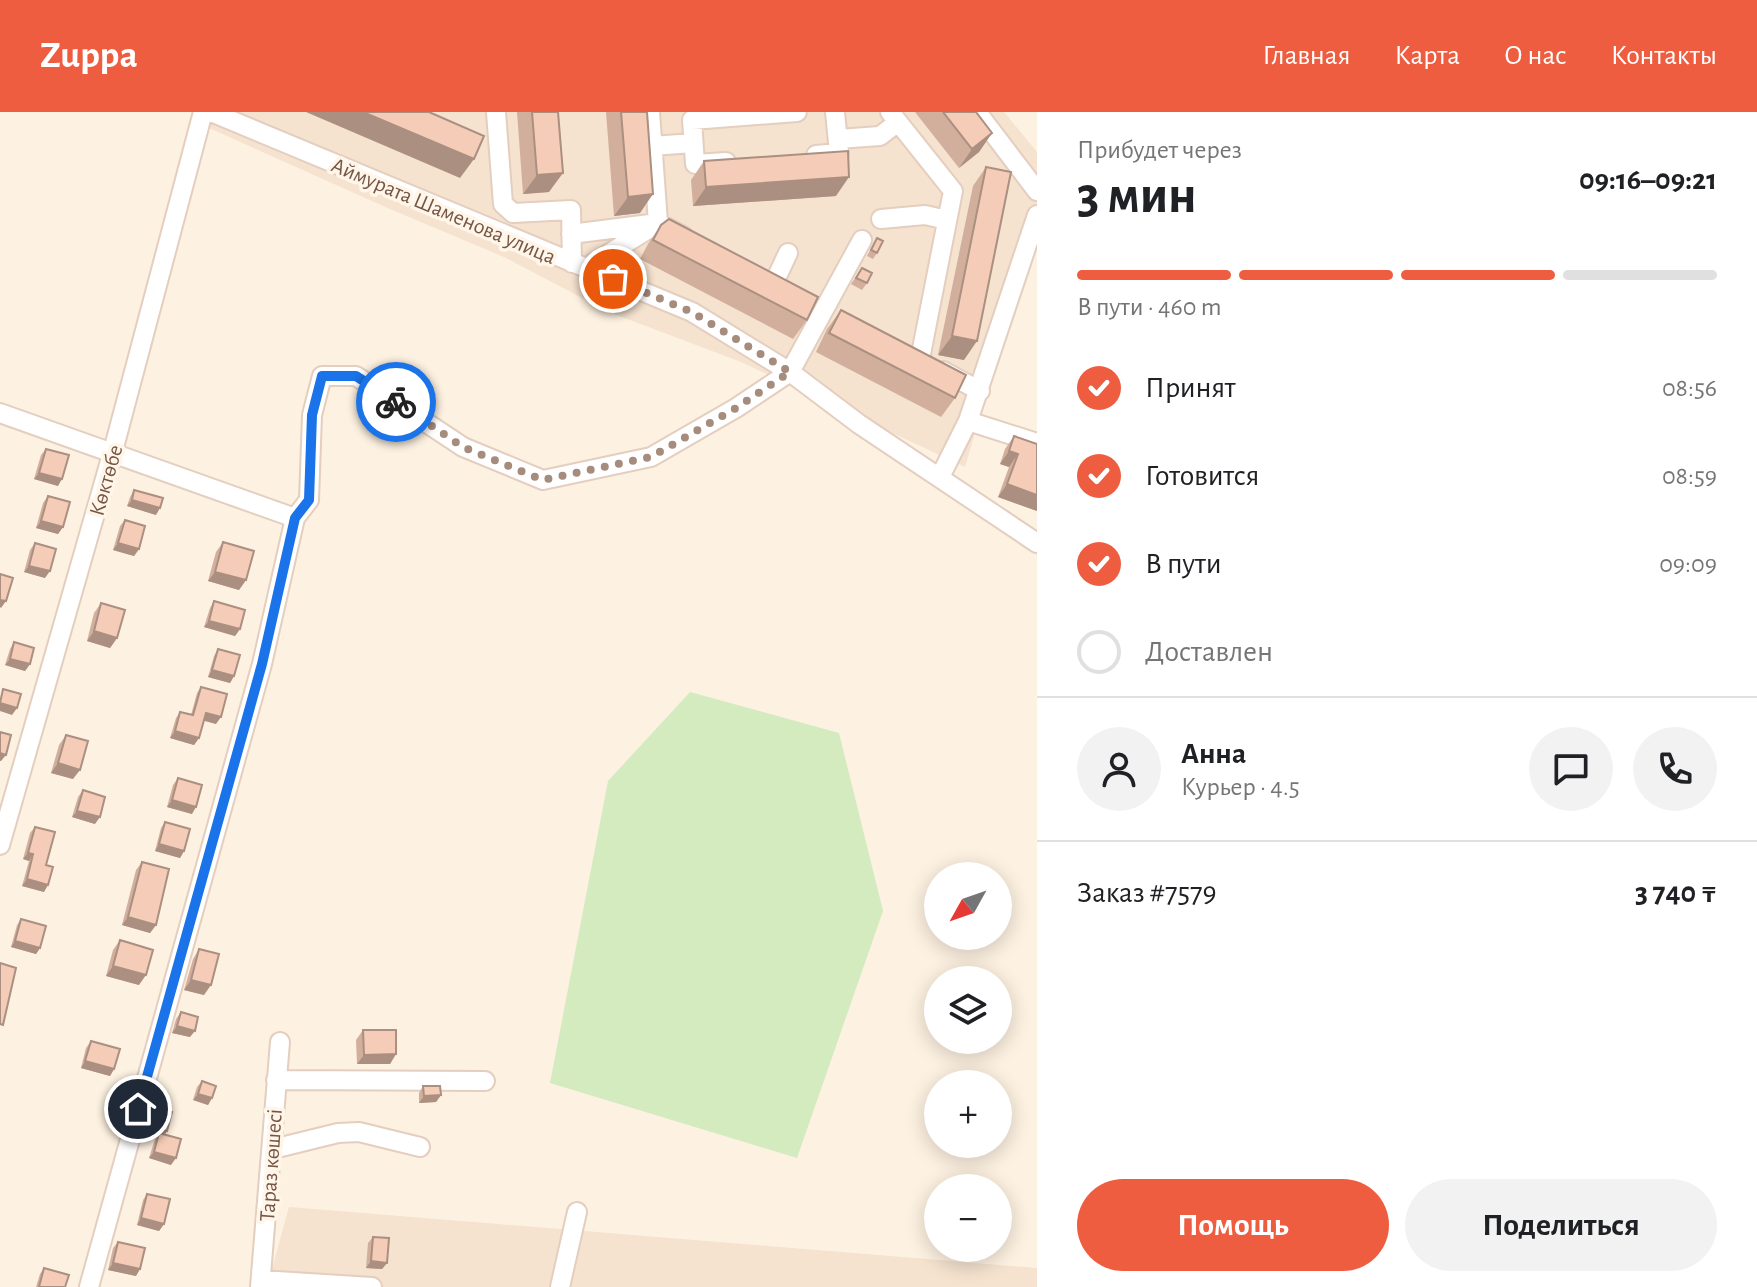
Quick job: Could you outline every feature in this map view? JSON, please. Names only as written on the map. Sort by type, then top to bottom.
[{"type":"street","name":"Көктөбе","points":[[0,845],[113,451],[203,112]]},
{"type":"street","name":"Аймурата Шаменова улица","points":[[211,112],[246,119],[692,312],[790,372],[859,424],[1037,543]]},
{"type":"street","points":[[496,112],[492,148],[503,204],[513,213],[571,210],[571,234],[579,265],[658,223]]},
{"type":"street","points":[[650,112],[658,223]]},
{"type":"street","points":[[738,161],[695,164],[692,120],[797,112]]},
{"type":"street","points":[[795,156],[839,153],[835,112]]},
{"type":"street","points":[[977,112],[1037,191]]},
{"type":"street","points":[[838,139],[880,136],[894,117],[953,191],[913,355],[980,391]]},
{"type":"street","points":[[652,146],[693,143]]},
{"type":"street","points":[[881,219],[925,215],[947,220]]},
{"type":"street","points":[[940,477],[980,391],[1037,215]]},
{"type":"street","points":[[571,234],[658,223],[697,243]]},
{"type":"street","points":[[89,1287],[262,664],[295,518],[309,500],[312,415],[322,376],[356,376],[463,447],[543,480],[651,457],[736,408],[790,372],[862,240]]},
{"type":"street","points":[[774,283],[788,253]]},
{"type":"street","points":[[0,413],[295,518]]},
{"type":"street","points":[[968,421],[1037,443]]},
{"type":"street","name":"Тараз көшесі","points":[[261,1284],[280,1042]]},
{"type":"street","points":[[276,1080],[485,1081]]},
{"type":"street","points":[[273,1149],[338,1133],[359,1132],[420,1147]]},
{"type":"street","points":[[560,1287],[577,1212]]},
{"type":"street","points":[[261,1284],[372,1287]]},
{"type":"shaded area","points":[[203,112],[1004,112],[1037,152],[1037,221],[965,467],[741,362],[609,312],[504,257],[200,124]]},
{"type":"shaded area","points":[[289,1207],[924,1259],[924,1262],[1037,1268],[1037,1287],[267,1287]]},
{"type":"green space","points":[[690,692],[839,733],[883,911],[797,1158],[550,1083],[608,781]]},
{"type":"building","points":[[363,112],[429,112],[484,136],[474,159]]},
{"type":"building","points":[[532,112],[558,112],[563,173],[537,175]]},
{"type":"building","points":[[621,112],[647,112],[653,194],[628,197]]},
{"type":"building","points":[[943,112],[976,112],[992,133],[972,149]]},
{"type":"building","points":[[848,151],[849,177],[706,187],[704,161]]},
{"type":"building","points":[[986,167],[1011,172],[977,341],[952,336]]},
{"type":"building","points":[[669,219],[818,297],[807,320],[653,240],[661,225]]},
{"type":"building","points":[[877,238],[883,241],[877,253],[871,250]]},
{"type":"building","points":[[862,268],[872,273],[867,283],[856,278]]},
{"type":"building","points":[[841,310],[966,375],[955,398],[829,333]]},
{"type":"building","points":[[1014,436],[1037,444],[1037,495],[1007,484],[1018,454],[1009,451]]},
{"type":"building","points":[[46,449],[69,455],[62,479],[39,473]]},
{"type":"building","points":[[134,490],[163,498],[160,508],[132,500]]},
{"type":"building","points":[[48,496],[70,502],[63,527],[41,521]]},
{"type":"building","points":[[125,520],[145,526],[139,549],[118,543]]},
{"type":"building","points":[[223,542],[254,551],[246,580],[215,572]]},
{"type":"building","points":[[35,543],[56,549],[50,571],[29,566]]},
{"type":"building","points":[[0,574],[13,578],[6,601],[0,600]]},
{"type":"building","points":[[214,601],[245,610],[240,629],[209,621]]},
{"type":"building","points":[[101,603],[125,610],[117,638],[94,631]]},
{"type":"building","points":[[14,642],[34,648],[30,664],[10,659]]},
{"type":"building","points":[[218,649],[240,655],[234,676],[212,670]]},
{"type":"building","points":[[201,687],[227,694],[221,717],[206,713],[199,738],[175,731],[180,712],[193,715]]},
{"type":"building","points":[[3,689],[21,694],[17,708],[0,703]]},
{"type":"building","points":[[0,732],[11,735],[6,755],[0,753]]},
{"type":"building","points":[[66,735],[88,741],[80,770],[58,763]]},
{"type":"building","points":[[178,778],[202,785],[196,807],[172,800]]},
{"type":"building","points":[[83,790],[105,797],[100,817],[77,811]]},
{"type":"building","points":[[165,822],[190,829],[184,851],[159,844]]},
{"type":"building","points":[[35,827],[55,832],[46,865],[53,867],[48,885],[27,879],[33,854],[28,853]]},
{"type":"building","points":[[142,862],[169,869],[156,925],[128,917]]},
{"type":"building","points":[[21,919],[46,926],[40,948],[15,941]]},
{"type":"building","points":[[120,940],[153,950],[146,975],[113,966]]},
{"type":"building","points":[[199,949],[219,954],[211,985],[191,980]]},
{"type":"building","points":[[0,963],[16,968],[3,1025],[0,1024]]},
{"type":"building","points":[[181,1012],[198,1017],[195,1031],[177,1026]]},
{"type":"building","points":[[363,1030],[396,1030],[396,1054],[364,1055]]},
{"type":"building","points":[[91,1041],[120,1049],[114,1069],[85,1061]]},
{"type":"building","points":[[202,1081],[216,1086],[212,1098],[198,1094]]},
{"type":"building","points":[[423,1086],[440,1086],[441,1095],[424,1096]]},
{"type":"building","points":[[154,1107],[172,1112],[167,1131],[149,1126]]},
{"type":"building","points":[[159,1133],[181,1139],[176,1158],[154,1152]]},
{"type":"building","points":[[147,1194],[170,1199],[164,1224],[141,1218]]},
{"type":"building","points":[[373,1237],[389,1238],[387,1263],[371,1261]]},
{"type":"building","points":[[118,1242],[145,1248],[140,1269],[113,1263]]},
{"type":"building","points":[[44,1268],[69,1275],[65,1287],[39,1287]]},
{"type":"way so far","points":[[396,402],[463,447],[543,480],[651,457],[736,408],[790,372],[692,312],[613,279]]},
{"type":"route","points":[[138,1109],[262,664],[295,518],[309,500],[312,415],[322,376],[356,376],[396,402]]}]
